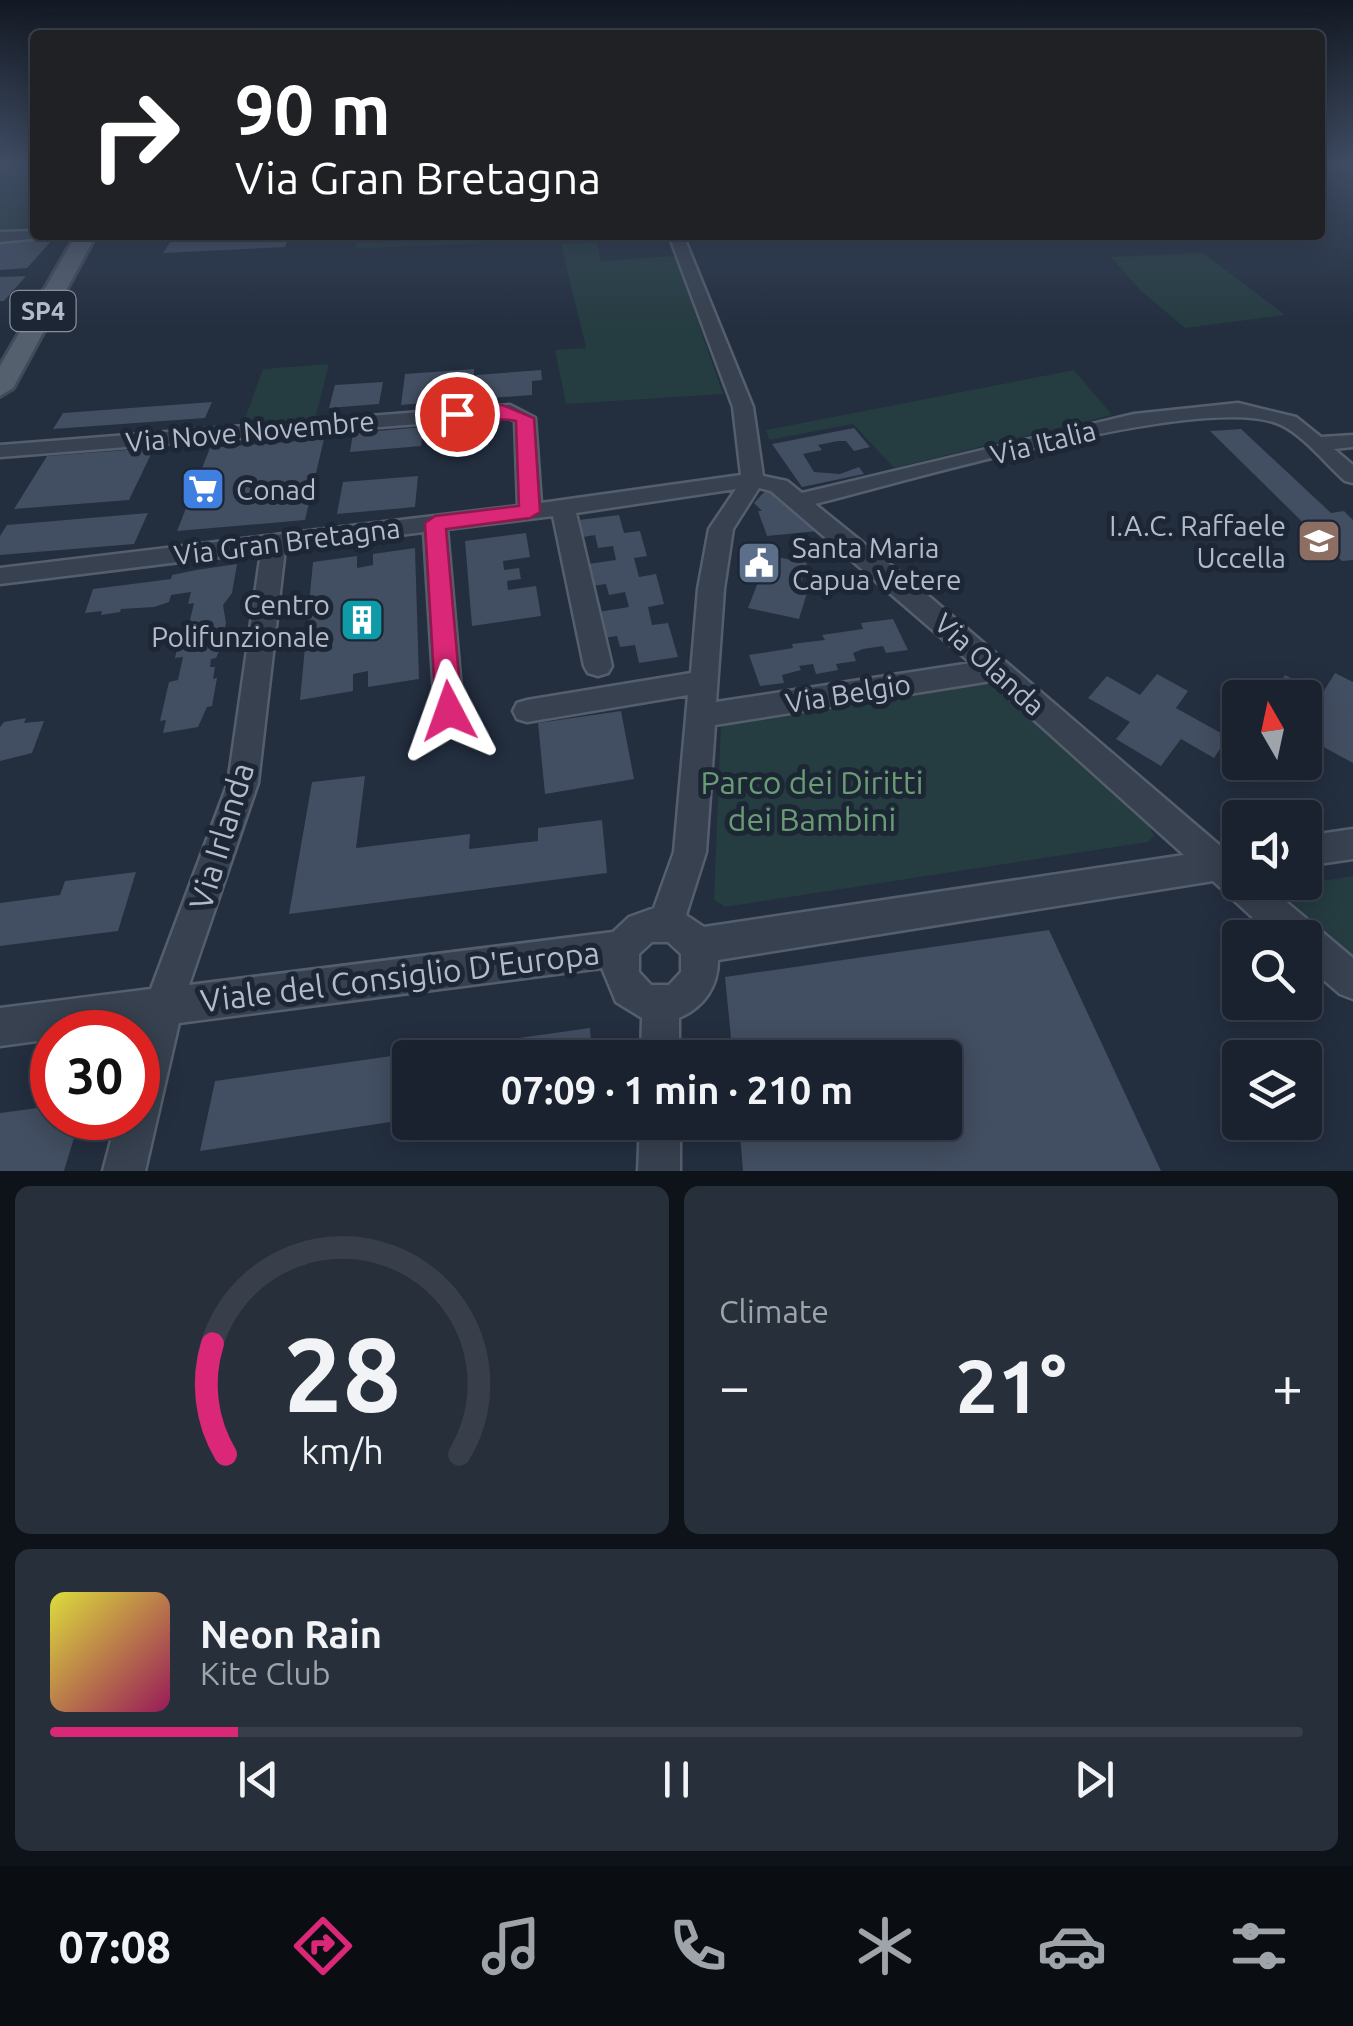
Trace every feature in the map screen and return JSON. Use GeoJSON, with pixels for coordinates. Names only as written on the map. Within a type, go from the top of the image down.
{"type":"FeatureCollection","features":[{"type":"Feature","properties":{"kind":"main road","name":"SP4"},"geometry":{"type":"LineString","coordinates":[[0,388],[83,240]]}},
{"type":"Feature","properties":{"kind":"street"},"geometry":{"type":"LineString","coordinates":[[0,238],[30,235]]}},
{"type":"Feature","properties":{"kind":"street"},"geometry":{"type":"LineString","coordinates":[[666,924],[690,852],[703,682],[721,529],[732,512],[777,489],[678,240]]}},
{"type":"Feature","properties":{"kind":"street","name":"Via Italia"},"geometry":{"type":"LineString","coordinates":[[777,489],[1134,420],[1238,408],[1289,421],[1316,444]]}},
{"type":"Feature","properties":{"kind":"street","name":"Via Nove Novembre"},"geometry":{"type":"LineString","coordinates":[[0,450],[510,412],[525,418],[530,512]]}},
{"type":"Feature","properties":{"kind":"street"},"geometry":{"type":"LineString","coordinates":[[1316,444],[1353,440]]}},
{"type":"Feature","properties":{"kind":"street"},"geometry":{"type":"LineString","coordinates":[[1316,444],[1353,476]]}},
{"type":"Feature","properties":{"kind":"street"},"geometry":{"type":"LineString","coordinates":[[692,489],[732,512]]}},
{"type":"Feature","properties":{"kind":"street","name":"Via Gran Bretagna"},"geometry":{"type":"LineString","coordinates":[[0,576],[692,489],[777,489]]}},
{"type":"Feature","properties":{"kind":"street","name":"Via Olanda"},"geometry":{"type":"LineString","coordinates":[[777,489],[997,670],[1168,823],[1222,859]]}},
{"type":"Feature","properties":{"kind":"street"},"geometry":{"type":"LineString","coordinates":[[564,507],[598,666]]}},
{"type":"Feature","properties":{"kind":"street"},"geometry":{"type":"LineString","coordinates":[[435,523],[449,711]]}},
{"type":"Feature","properties":{"kind":"street","name":"Via Irlanda"},"geometry":{"type":"LineString","coordinates":[[160,1022],[244,783],[274,543]]}},
{"type":"Feature","properties":{"kind":"street","name":"Via Belgio"},"geometry":{"type":"LineString","coordinates":[[700,716],[997,670]]}},
{"type":"Feature","properties":{"kind":"street"},"geometry":{"type":"LineString","coordinates":[[527,711],[703,682]]}},
{"type":"Feature","properties":{"kind":"street"},"geometry":{"type":"LineString","coordinates":[[1152,874],[1170,854],[1168,823]]}},
{"type":"Feature","properties":{"kind":"street"},"geometry":{"type":"LineString","coordinates":[[1322,849],[1353,844]]}},
{"type":"Feature","properties":{"kind":"street"},"geometry":{"type":"LineString","coordinates":[[696,946],[1222,864]]}},
{"type":"Feature","properties":{"kind":"street","name":"Via Olanda"},"geometry":{"type":"LineString","coordinates":[[1265,900],[1284,920]]}},
{"type":"Feature","properties":{"kind":"street"},"geometry":{"type":"LineString","coordinates":[[666,924],[688,936],[696,946],[700,958],[694,984],[674,1002],[647,1002],[626,987],[619,961],[622,948],[640,929],[666,924]]}},
{"type":"Feature","properties":{"kind":"street","name":"Viale del Consiglio D'Europa"},"geometry":{"type":"LineString","coordinates":[[0,1027],[622,948]]}},
{"type":"Feature","properties":{"kind":"street","name":"Via Olanda"},"geometry":{"type":"LineString","coordinates":[[1322,955],[1353,981]]}},
{"type":"Feature","properties":{"kind":"street"},"geometry":{"type":"LineString","coordinates":[[660,1040],[661,1004]]}},
{"type":"Feature","properties":{"kind":"street","name":"Via Irlanda"},"geometry":{"type":"LineString","coordinates":[[124,1171],[131,1140]]}},
{"type":"Feature","properties":{"kind":"street"},"geometry":{"type":"LineString","coordinates":[[659,1171],[660,1140]]}},
{"type":"Feature","properties":{"kind":"green space"},"geometry":{"type":"Polygon","coordinates":[[[0,219],[30,219],[30,229],[0,231],[0,219]]]}},
{"type":"Feature","properties":{"kind":"green space"},"geometry":{"type":"Polygon","coordinates":[[[357,240],[538,240],[356,249],[357,240]]]}},
{"type":"Feature","properties":{"kind":"green space"},"geometry":{"type":"Polygon","coordinates":[[[597,242],[601,261],[675,256],[723,394],[566,404],[555,350],[586,348],[561,244],[597,242]]]}},
{"type":"Feature","properties":{"kind":"green space"},"geometry":{"type":"Polygon","coordinates":[[[1203,253],[1285,315],[1185,328],[1141,291],[1111,257],[1203,253]]]}},
{"type":"Feature","properties":{"kind":"green space"},"geometry":{"type":"Polygon","coordinates":[[[329,364],[315,419],[243,424],[263,369],[329,364]]]}},
{"type":"Feature","properties":{"kind":"green space"},"geometry":{"type":"Polygon","coordinates":[[[1074,370],[1112,415],[894,468],[853,424],[769,440],[766,430],[1074,370]]]}},
{"type":"Feature","properties":{"kind":"green space","name":"Parco dei Diritti dei Bambini"},"geometry":{"type":"Polygon","coordinates":[[[983,684],[999,686],[1148,823],[1154,836],[1148,842],[725,907],[714,900],[721,722],[983,684]]]}},
{"type":"Feature","properties":{"kind":"green space"},"geometry":{"type":"Polygon","coordinates":[[[1353,876],[1353,958],[1322,930],[1322,920],[1311,920],[1289,900],[1322,900],[1322,881],[1353,876]]]}},
{"type":"Feature","properties":{"kind":"building"},"geometry":{"type":"Polygon","coordinates":[[[52,240],[27,268],[0,270],[0,241],[52,240]]]}},
{"type":"Feature","properties":{"kind":"building"},"geometry":{"type":"Polygon","coordinates":[[[288,240],[285,247],[163,253],[171,241],[288,240]]]}},
{"type":"Feature","properties":{"kind":"building"},"geometry":{"type":"Polygon","coordinates":[[[26,276],[4,301],[0,301],[0,277],[26,276]]]}},
{"type":"Feature","properties":{"kind":"building"},"geometry":{"type":"Polygon","coordinates":[[[474,369],[473,399],[401,405],[405,374],[474,369]]]}},
{"type":"Feature","properties":{"kind":"building"},"geometry":{"type":"Polygon","coordinates":[[[541,370],[542,380],[532,381],[532,395],[475,399],[476,375],[541,370]]]}},
{"type":"Feature","properties":{"kind":"building"},"geometry":{"type":"Polygon","coordinates":[[[383,382],[379,404],[329,408],[335,385],[383,382]]]}},
{"type":"Feature","properties":{"kind":"building"},"geometry":{"type":"Polygon","coordinates":[[[212,402],[205,418],[53,429],[63,413],[212,402]]]}},
{"type":"Feature","properties":{"kind":"building"},"geometry":{"type":"Polygon","coordinates":[[[423,427],[421,446],[350,452],[353,433],[423,427]]]}},
{"type":"Feature","properties":{"kind":"building"},"geometry":{"type":"Polygon","coordinates":[[[854,428],[870,447],[854,451],[846,441],[838,441],[818,445],[822,450],[803,454],[814,472],[840,474],[859,467],[864,474],[802,487],[772,444],[854,428]]]}},
{"type":"Feature","properties":{"kind":"building"},"geometry":{"type":"Polygon","coordinates":[[[1241,429],[1331,513],[1344,511],[1353,520],[1353,560],[1342,561],[1210,431],[1241,429]]]}},
{"type":"Feature","properties":{"kind":"building"},"geometry":{"type":"Polygon","coordinates":[[[324,439],[305,520],[177,531],[210,448],[324,439]]]}},
{"type":"Feature","properties":{"kind":"building"},"geometry":{"type":"Polygon","coordinates":[[[154,448],[129,500],[14,509],[47,456],[154,448]]]}},
{"type":"Feature","properties":{"kind":"building"},"geometry":{"type":"Polygon","coordinates":[[[418,476],[415,507],[337,514],[343,482],[418,476]]]}},
{"type":"Feature","properties":{"kind":"building"},"geometry":{"type":"Polygon","coordinates":[[[769,487],[818,531],[767,536],[758,511],[762,511],[754,503],[769,487]]]}},
{"type":"Feature","properties":{"kind":"building"},"geometry":{"type":"Polygon","coordinates":[[[148,513],[134,544],[0,555],[0,536],[7,525],[148,513]]]}},
{"type":"Feature","properties":{"kind":"building"},"geometry":{"type":"Polygon","coordinates":[[[619,515],[624,533],[640,531],[647,556],[634,558],[639,577],[656,574],[664,604],[648,607],[652,625],[668,623],[678,657],[639,663],[635,645],[620,647],[617,636],[603,638],[598,612],[629,607],[625,592],[609,595],[606,584],[593,586],[588,564],[616,560],[613,546],[598,548],[595,535],[583,537],[579,520],[619,515]]]}},
{"type":"Feature","properties":{"kind":"building"},"geometry":{"type":"Polygon","coordinates":[[[526,533],[530,557],[503,561],[504,570],[519,568],[521,579],[507,581],[508,590],[536,586],[541,616],[472,626],[465,541],[526,533]]]}},
{"type":"Feature","properties":{"kind":"building","name":"Centro Polifunzionale"},"geometry":{"type":"Polygon","coordinates":[[[415,548],[419,679],[368,687],[368,671],[353,674],[353,691],[300,700],[313,562],[357,556],[357,568],[373,565],[373,554],[415,548]]]}},
{"type":"Feature","properties":{"kind":"building"},"geometry":{"type":"Polygon","coordinates":[[[767,555],[807,563],[798,591],[807,593],[799,619],[748,608],[758,582],[767,584],[771,573],[761,571],[767,555]]]}},
{"type":"Feature","properties":{"kind":"building"},"geometry":{"type":"Polygon","coordinates":[[[237,564],[232,593],[223,605],[226,623],[221,647],[216,658],[211,659],[210,667],[215,667],[213,679],[217,678],[212,706],[207,707],[198,727],[163,733],[166,720],[160,721],[169,682],[178,680],[183,657],[175,658],[182,625],[189,624],[194,603],[188,604],[191,592],[171,595],[169,602],[154,607],[101,615],[102,611],[85,613],[93,589],[171,579],[172,575],[237,564]]]}},
{"type":"Feature","properties":{"kind":"building"},"geometry":{"type":"Polygon","coordinates":[[[893,619],[908,650],[886,653],[883,646],[863,649],[853,653],[856,661],[836,664],[838,670],[816,674],[813,664],[799,666],[801,670],[782,675],[784,683],[760,686],[749,655],[825,640],[822,635],[863,629],[861,623],[893,619]]]}},
{"type":"Feature","properties":{"kind":"building"},"geometry":{"type":"Polygon","coordinates":[[[1335,673],[1353,682],[1353,763],[1322,746],[1322,694],[1335,673]]]}},
{"type":"Feature","properties":{"kind":"building"},"geometry":{"type":"Polygon","coordinates":[[[1157,674],[1188,691],[1176,708],[1222,734],[1222,746],[1214,758],[1181,739],[1161,766],[1116,739],[1130,722],[1088,698],[1107,676],[1140,695],[1157,674]]]}},
{"type":"Feature","properties":{"kind":"building"},"geometry":{"type":"Polygon","coordinates":[[[621,711],[634,779],[545,794],[538,723],[621,711]]]}},
{"type":"Feature","properties":{"kind":"building"},"geometry":{"type":"Polygon","coordinates":[[[26,718],[24,723],[44,721],[32,753],[0,761],[0,727],[4,722],[26,718]]]}},
{"type":"Feature","properties":{"kind":"building"},"geometry":{"type":"Polygon","coordinates":[[[365,776],[356,848],[470,834],[469,849],[538,841],[538,828],[602,820],[607,873],[289,914],[312,782],[365,776]]]}},
{"type":"Feature","properties":{"kind":"building"},"geometry":{"type":"Polygon","coordinates":[[[136,872],[118,931],[0,946],[0,903],[60,895],[65,881],[136,872]]]}},
{"type":"Feature","properties":{"kind":"building"},"geometry":{"type":"Polygon","coordinates":[[[1049,930],[1161,1171],[743,1171],[740,1140],[962,1140],[962,1040],[731,1040],[725,977],[1049,930]]]}},
{"type":"Feature","properties":{"kind":"building"},"geometry":{"type":"Polygon","coordinates":[[[590,1028],[591,1040],[505,1040],[590,1028]]]}},
{"type":"Feature","properties":{"kind":"building"},"geometry":{"type":"Polygon","coordinates":[[[392,1056],[392,1122],[200,1151],[215,1081],[392,1056]]]}},
{"type":"Feature","properties":{"kind":"building"},"geometry":{"type":"Polygon","coordinates":[[[30,1109],[30,1140],[73,1140],[64,1171],[0,1171],[0,1113],[30,1109]]]}},
{"type":"Feature","properties":{"kind":"place","name":"Conad"},"geometry":{"type":"Point","coordinates":[203,489]}},
{"type":"Feature","properties":{"kind":"place","name":"I.A.C. Raffaele Uccella"},"geometry":{"type":"Point","coordinates":[1319,541]}},
{"type":"Feature","properties":{"kind":"place","name":"Santa Maria Capua Vetere"},"geometry":{"type":"Point","coordinates":[759,563]}},
{"type":"Feature","properties":{"kind":"place","name":"Centro Polifunzionale"},"geometry":{"type":"Point","coordinates":[362,620]}},
{"type":"Feature","properties":{"kind":"route"},"geometry":{"type":"LineString","coordinates":[[449,711],[435,523],[530,512],[525,418],[502,411],[457,414]]}}]}
